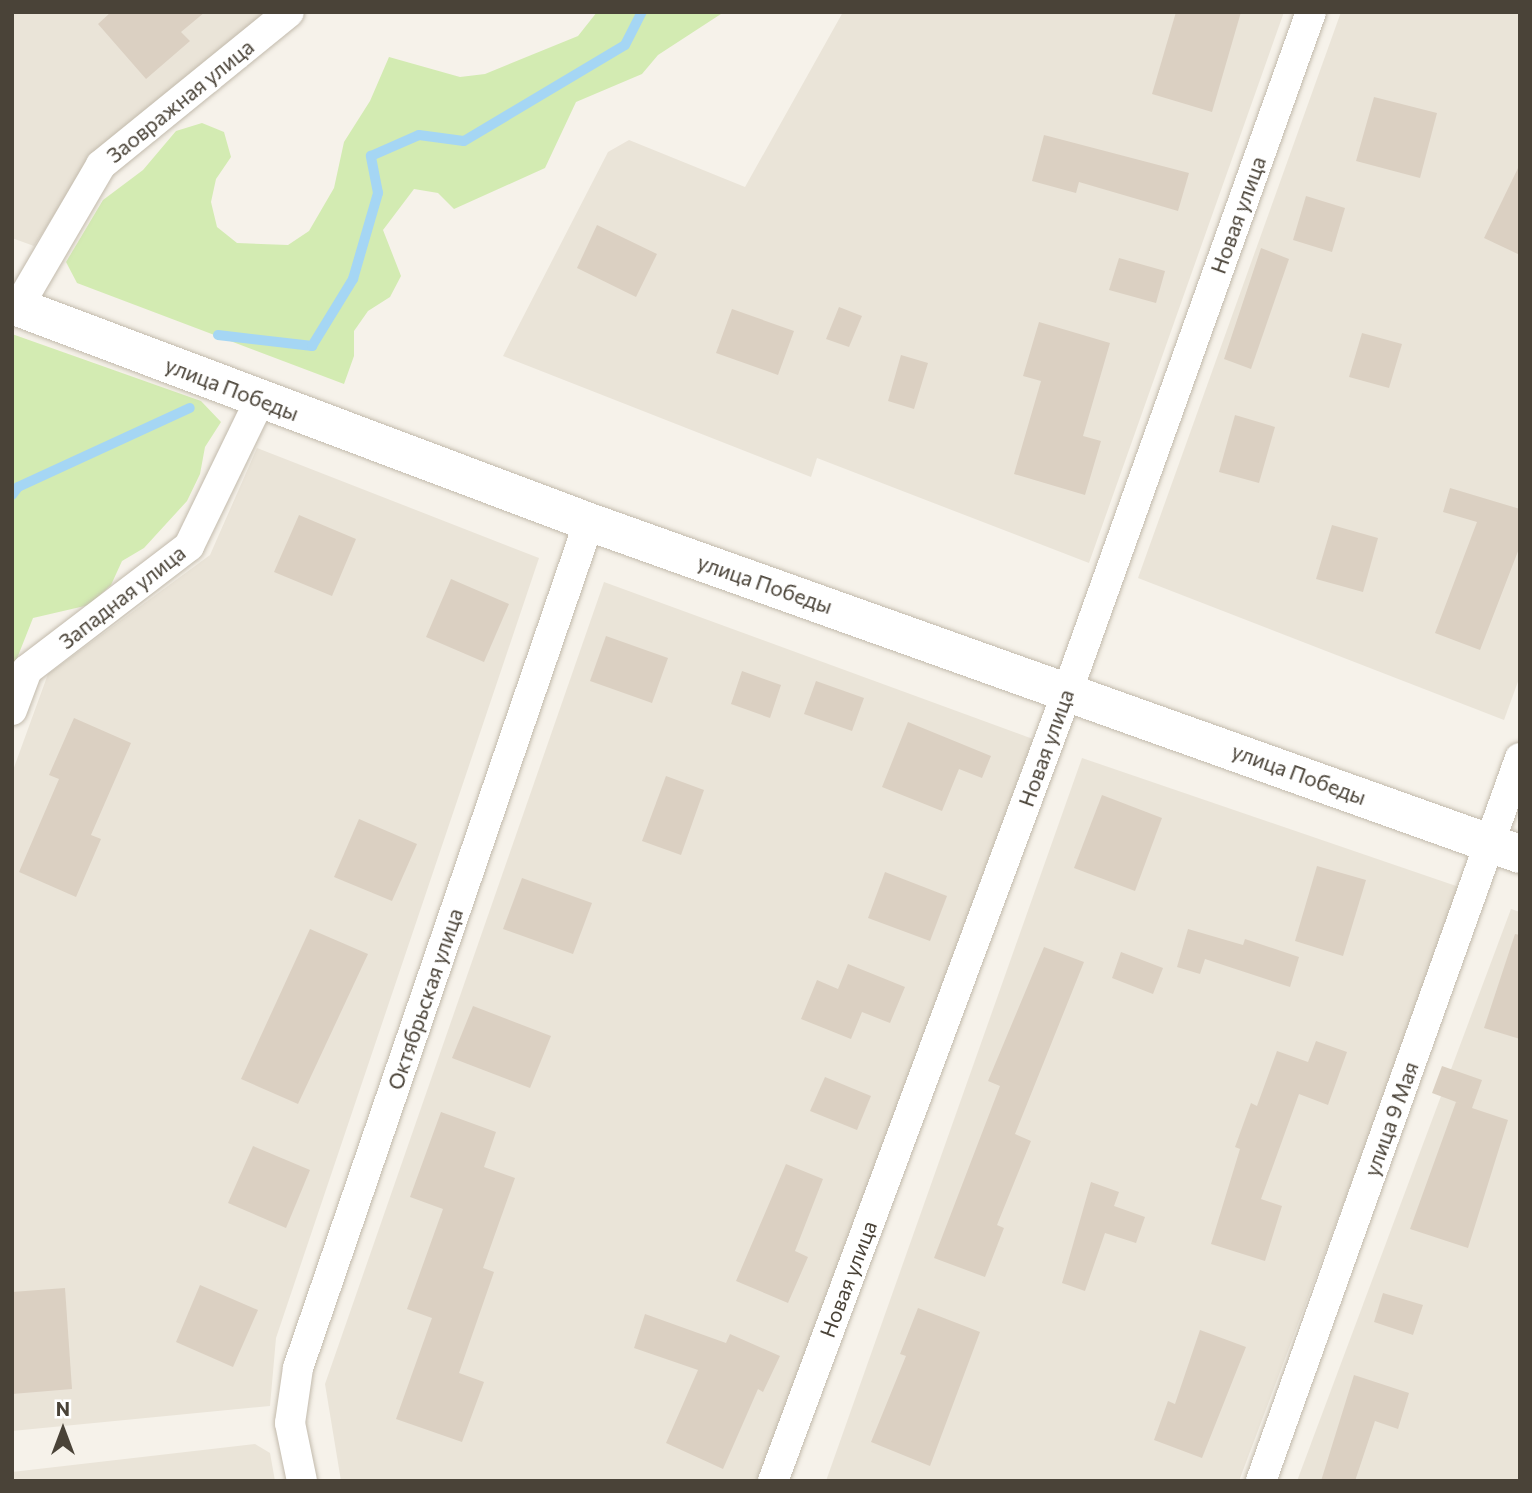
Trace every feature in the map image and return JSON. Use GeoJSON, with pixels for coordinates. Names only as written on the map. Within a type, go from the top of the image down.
{"type":"FeatureCollection","features":[{"type":"Feature","properties":{"kind":"street","name":"Заовражная улица"},"geometry":{"type":"LineString","coordinates":[[15,306],[101,165],[289,12]]}},
{"type":"Feature","properties":{"kind":"street","name":"Новая улица"},"geometry":{"type":"LineString","coordinates":[[772,1481],[1068,691],[1311,12]]}},
{"type":"Feature","properties":{"kind":"street","name":"улица Победы"},"geometry":{"type":"LineString","coordinates":[[15,306],[589,522],[1505,849]]}},
{"type":"Feature","properties":{"kind":"street","name":"Западная улица"},"geometry":{"type":"LineString","coordinates":[[12,710],[27,670],[189,546],[261,400]]}},
{"type":"Feature","properties":{"kind":"street","name":"Октябрьская улица"},"geometry":{"type":"LineString","coordinates":[[302,1481],[290,1423],[298,1368],[589,522]]}},
{"type":"Feature","properties":{"kind":"street","name":"улица 9 Мая"},"geometry":{"type":"LineString","coordinates":[[1261,1481],[1505,849],[1520,758]]}},
{"type":"Feature","properties":{"kind":"shaded area"},"geometry":{"type":"Polygon","coordinates":[[[12,12],[267,12],[95,152],[34,246],[12,238],[12,12]]]}},
{"type":"Feature","properties":{"kind":"shaded area"},"geometry":{"type":"Polygon","coordinates":[[[843,12],[1284,12],[1089,563],[817,458],[811,477],[503,356],[608,152],[629,140],[745,187],[843,12]]]}},
{"type":"Feature","properties":{"kind":"shaded area"},"geometry":{"type":"Polygon","coordinates":[[[1341,12],[1520,12],[1520,676],[1504,720],[1138,578],[1341,12]]]}},
{"type":"Feature","properties":{"kind":"shaded area"},"geometry":{"type":"Polygon","coordinates":[[[257,448],[539,558],[276,1338],[270,1406],[12,1431],[12,773],[48,674],[210,555],[257,448]]]}},
{"type":"Feature","properties":{"kind":"shaded area"},"geometry":{"type":"Polygon","coordinates":[[[604,582],[1033,739],[758,1481],[341,1481],[325,1384],[604,582]]]}},
{"type":"Feature","properties":{"kind":"shaded area"},"geometry":{"type":"Polygon","coordinates":[[[1082,758],[1462,888],[1239,1481],[826,1481],[1082,758]]]}},
{"type":"Feature","properties":{"kind":"shaded area"},"geometry":{"type":"Polygon","coordinates":[[[1511,909],[1520,912],[1520,1481],[1297,1481],[1511,909]]]}},
{"type":"Feature","properties":{"kind":"shaded area"},"geometry":{"type":"Polygon","coordinates":[[[255,1444],[270,1453],[275,1481],[12,1481],[12,1472],[255,1444]]]}},
{"type":"Feature","properties":{"kind":"green space"},"geometry":{"type":"Polygon","coordinates":[[[597,12],[724,12],[658,55],[642,74],[576,102],[545,168],[454,209],[438,193],[414,189],[383,230],[401,276],[390,297],[368,311],[354,331],[354,356],[344,384],[77,283],[66,262],[103,200],[143,170],[176,131],[202,123],[224,132],[231,157],[216,179],[211,202],[217,227],[237,243],[288,245],[309,231],[334,188],[344,142],[370,101],[389,57],[460,77],[485,74],[578,36],[597,12]]]}},
{"type":"Feature","properties":{"kind":"green space"},"geometry":{"type":"Polygon","coordinates":[[[12,334],[201,401],[221,422],[205,447],[200,474],[187,501],[144,548],[122,561],[111,585],[89,605],[33,618],[12,671],[12,334]]]}},
{"type":"Feature","properties":{"kind":"building"},"geometry":{"type":"Polygon","coordinates":[[[111,12],[205,12],[181,32],[190,41],[146,79],[98,24],[111,12]]]}},
{"type":"Feature","properties":{"kind":"building"},"geometry":{"type":"Polygon","coordinates":[[[1176,12],[1241,12],[1212,112],[1152,94],[1176,12]]]}},
{"type":"Feature","properties":{"kind":"building"},"geometry":{"type":"Polygon","coordinates":[[[1374,97],[1437,113],[1420,178],[1356,161],[1374,97]]]}},
{"type":"Feature","properties":{"kind":"building"},"geometry":{"type":"Polygon","coordinates":[[[1044,135],[1189,173],[1178,211],[1079,182],[1076,193],[1032,181],[1044,135]]]}},
{"type":"Feature","properties":{"kind":"building"},"geometry":{"type":"Polygon","coordinates":[[[1520,164],[1520,255],[1484,238],[1520,164]]]}},
{"type":"Feature","properties":{"kind":"building"},"geometry":{"type":"Polygon","coordinates":[[[1306,196],[1345,208],[1332,252],[1293,240],[1306,196]]]}},
{"type":"Feature","properties":{"kind":"building"},"geometry":{"type":"Polygon","coordinates":[[[597,225],[657,254],[636,297],[577,268],[597,225]]]}},
{"type":"Feature","properties":{"kind":"building"},"geometry":{"type":"Polygon","coordinates":[[[1261,248],[1289,259],[1251,369],[1224,359],[1261,248]]]}},
{"type":"Feature","properties":{"kind":"building"},"geometry":{"type":"Polygon","coordinates":[[[1119,258],[1165,271],[1156,303],[1109,290],[1119,258]]]}},
{"type":"Feature","properties":{"kind":"building"},"geometry":{"type":"Polygon","coordinates":[[[839,307],[862,316],[849,347],[826,339],[839,307]]]}},
{"type":"Feature","properties":{"kind":"building"},"geometry":{"type":"Polygon","coordinates":[[[732,309],[794,331],[778,375],[716,353],[732,309]]]}},
{"type":"Feature","properties":{"kind":"building"},"geometry":{"type":"Polygon","coordinates":[[[1039,322],[1110,343],[1083,436],[1101,441],[1085,495],[1014,474],[1041,381],[1023,376],[1039,322]]]}},
{"type":"Feature","properties":{"kind":"building"},"geometry":{"type":"Polygon","coordinates":[[[1362,333],[1402,344],[1389,388],[1349,377],[1362,333]]]}},
{"type":"Feature","properties":{"kind":"building"},"geometry":{"type":"Polygon","coordinates":[[[901,355],[928,363],[914,409],[888,401],[901,355]]]}},
{"type":"Feature","properties":{"kind":"building"},"geometry":{"type":"Polygon","coordinates":[[[1235,415],[1275,427],[1259,483],[1219,472],[1235,415]]]}},
{"type":"Feature","properties":{"kind":"building"},"geometry":{"type":"Polygon","coordinates":[[[1450,488],[1520,509],[1520,546],[1480,650],[1435,633],[1477,522],[1443,512],[1450,488]]]}},
{"type":"Feature","properties":{"kind":"building"},"geometry":{"type":"Polygon","coordinates":[[[299,515],[356,539],[332,596],[274,572],[299,515]]]}},
{"type":"Feature","properties":{"kind":"building"},"geometry":{"type":"Polygon","coordinates":[[[1332,525],[1378,538],[1363,592],[1316,579],[1332,525]]]}},
{"type":"Feature","properties":{"kind":"building"},"geometry":{"type":"Polygon","coordinates":[[[451,579],[509,604],[484,662],[426,637],[451,579]]]}},
{"type":"Feature","properties":{"kind":"building"},"geometry":{"type":"Polygon","coordinates":[[[606,636],[668,658],[652,703],[590,681],[606,636]]]}},
{"type":"Feature","properties":{"kind":"building"},"geometry":{"type":"Polygon","coordinates":[[[742,671],[781,685],[770,718],[731,704],[742,671]]]}},
{"type":"Feature","properties":{"kind":"building"},"geometry":{"type":"Polygon","coordinates":[[[816,681],[864,698],[852,731],[804,714],[816,681]]]}},
{"type":"Feature","properties":{"kind":"building"},"geometry":{"type":"Polygon","coordinates":[[[74,718],[131,743],[91,835],[101,839],[76,897],[19,872],[59,779],[49,775],[74,718]]]}},
{"type":"Feature","properties":{"kind":"building"},"geometry":{"type":"Polygon","coordinates":[[[908,722],[991,756],[982,778],[959,769],[942,811],[882,787],[908,722]]]}},
{"type":"Feature","properties":{"kind":"building"},"geometry":{"type":"Polygon","coordinates":[[[666,776],[704,790],[681,855],[642,841],[666,776]]]}},
{"type":"Feature","properties":{"kind":"building"},"geometry":{"type":"Polygon","coordinates":[[[1102,795],[1162,818],[1135,891],[1074,868],[1102,795]]]}},
{"type":"Feature","properties":{"kind":"building"},"geometry":{"type":"Polygon","coordinates":[[[359,819],[417,844],[392,901],[334,877],[359,819]]]}},
{"type":"Feature","properties":{"kind":"building"},"geometry":{"type":"Polygon","coordinates":[[[1317,866],[1366,880],[1343,956],[1295,941],[1317,866]]]}},
{"type":"Feature","properties":{"kind":"building"},"geometry":{"type":"Polygon","coordinates":[[[885,872],[947,896],[930,941],[868,918],[885,872]]]}},
{"type":"Feature","properties":{"kind":"building"},"geometry":{"type":"Polygon","coordinates":[[[522,878],[592,903],[573,954],[503,929],[522,878]]]}},
{"type":"Feature","properties":{"kind":"building"},"geometry":{"type":"Polygon","coordinates":[[[310,929],[368,954],[298,1104],[241,1079],[310,929]]]}},
{"type":"Feature","properties":{"kind":"building"},"geometry":{"type":"Polygon","coordinates":[[[1188,929],[1243,945],[1245,939],[1299,957],[1290,987],[1205,959],[1200,974],[1177,967],[1188,929]]]}},
{"type":"Feature","properties":{"kind":"building"},"geometry":{"type":"Polygon","coordinates":[[[1515,934],[1520,935],[1520,1039],[1484,1028],[1515,934]]]}},
{"type":"Feature","properties":{"kind":"building"},"geometry":{"type":"Polygon","coordinates":[[[1044,947],[1084,962],[1015,1134],[1031,1141],[997,1225],[1004,1228],[985,1277],[934,1258],[1000,1086],[988,1081],[1044,947]]]}},
{"type":"Feature","properties":{"kind":"building"},"geometry":{"type":"Polygon","coordinates":[[[1121,952],[1163,968],[1153,994],[1112,978],[1121,952]]]}},
{"type":"Feature","properties":{"kind":"building"},"geometry":{"type":"Polygon","coordinates":[[[848,964],[905,987],[890,1023],[862,1012],[851,1039],[801,1019],[817,980],[838,989],[848,964]]]}},
{"type":"Feature","properties":{"kind":"building"},"geometry":{"type":"Polygon","coordinates":[[[473,1006],[551,1036],[530,1088],[452,1058],[473,1006]]]}},
{"type":"Feature","properties":{"kind":"building"},"geometry":{"type":"Polygon","coordinates":[[[1316,1041],[1347,1052],[1328,1105],[1299,1094],[1261,1199],[1282,1206],[1265,1261],[1211,1244],[1240,1149],[1235,1147],[1251,1103],[1257,1106],[1277,1051],[1308,1062],[1316,1041]]]}},
{"type":"Feature","properties":{"kind":"building"},"geometry":{"type":"Polygon","coordinates":[[[1442,1066],[1482,1080],[1472,1108],[1508,1120],[1468,1248],[1410,1229],[1456,1102],[1467,1106],[1432,1093],[1442,1066]]]}},
{"type":"Feature","properties":{"kind":"building"},"geometry":{"type":"Polygon","coordinates":[[[825,1077],[871,1096],[857,1130],[810,1111],[825,1077]]]}},
{"type":"Feature","properties":{"kind":"building"},"geometry":{"type":"Polygon","coordinates":[[[441,1112],[496,1132],[484,1167],[515,1178],[483,1268],[494,1272],[459,1373],[484,1382],[462,1442],[396,1419],[432,1318],[407,1309],[443,1209],[410,1197],[441,1112]]]}},
{"type":"Feature","properties":{"kind":"building"},"geometry":{"type":"Polygon","coordinates":[[[253,1146],[310,1170],[286,1228],[228,1203],[253,1146]]]}},
{"type":"Feature","properties":{"kind":"building"},"geometry":{"type":"Polygon","coordinates":[[[786,1164],[823,1179],[795,1251],[808,1257],[788,1303],[736,1281],[786,1164]]]}},
{"type":"Feature","properties":{"kind":"building"},"geometry":{"type":"Polygon","coordinates":[[[1091,1182],[1119,1192],[1114,1206],[1145,1217],[1136,1243],[1105,1233],[1085,1291],[1062,1283],[1091,1182]]]}},
{"type":"Feature","properties":{"kind":"building"},"geometry":{"type":"Polygon","coordinates":[[[200,1285],[258,1310],[233,1367],[176,1342],[200,1285]]]}},
{"type":"Feature","properties":{"kind":"building"},"geometry":{"type":"Polygon","coordinates":[[[65,1288],[72,1389],[12,1394],[12,1292],[65,1288]]]}},
{"type":"Feature","properties":{"kind":"building"},"geometry":{"type":"Polygon","coordinates":[[[1383,1293],[1423,1305],[1413,1335],[1374,1322],[1383,1293]]]}},
{"type":"Feature","properties":{"kind":"building"},"geometry":{"type":"Polygon","coordinates":[[[918,1308],[980,1332],[930,1466],[871,1442],[906,1356],[900,1354],[918,1308]]]}},
{"type":"Feature","properties":{"kind":"building"},"geometry":{"type":"Polygon","coordinates":[[[645,1314],[726,1343],[730,1334],[780,1356],[763,1392],[758,1389],[723,1469],[666,1443],[698,1370],[634,1348],[645,1314]]]}},
{"type":"Feature","properties":{"kind":"building"},"geometry":{"type":"Polygon","coordinates":[[[1200,1330],[1246,1347],[1202,1458],[1154,1440],[1168,1401],[1175,1404],[1200,1330]]]}},
{"type":"Feature","properties":{"kind":"building"},"geometry":{"type":"Polygon","coordinates":[[[1354,1375],[1409,1393],[1398,1429],[1375,1421],[1355,1481],[1321,1481],[1354,1375]]]}},
{"type":"Feature","properties":{"kind":"waterway"},"geometry":{"type":"LineString","coordinates":[[218,335],[312,346],[353,279],[378,193],[371,156],[419,135],[464,141],[625,45],[642,12]]}},
{"type":"Feature","properties":{"kind":"waterway"},"geometry":{"type":"LineString","coordinates":[[12,495],[18,487],[190,408]]}}]}
